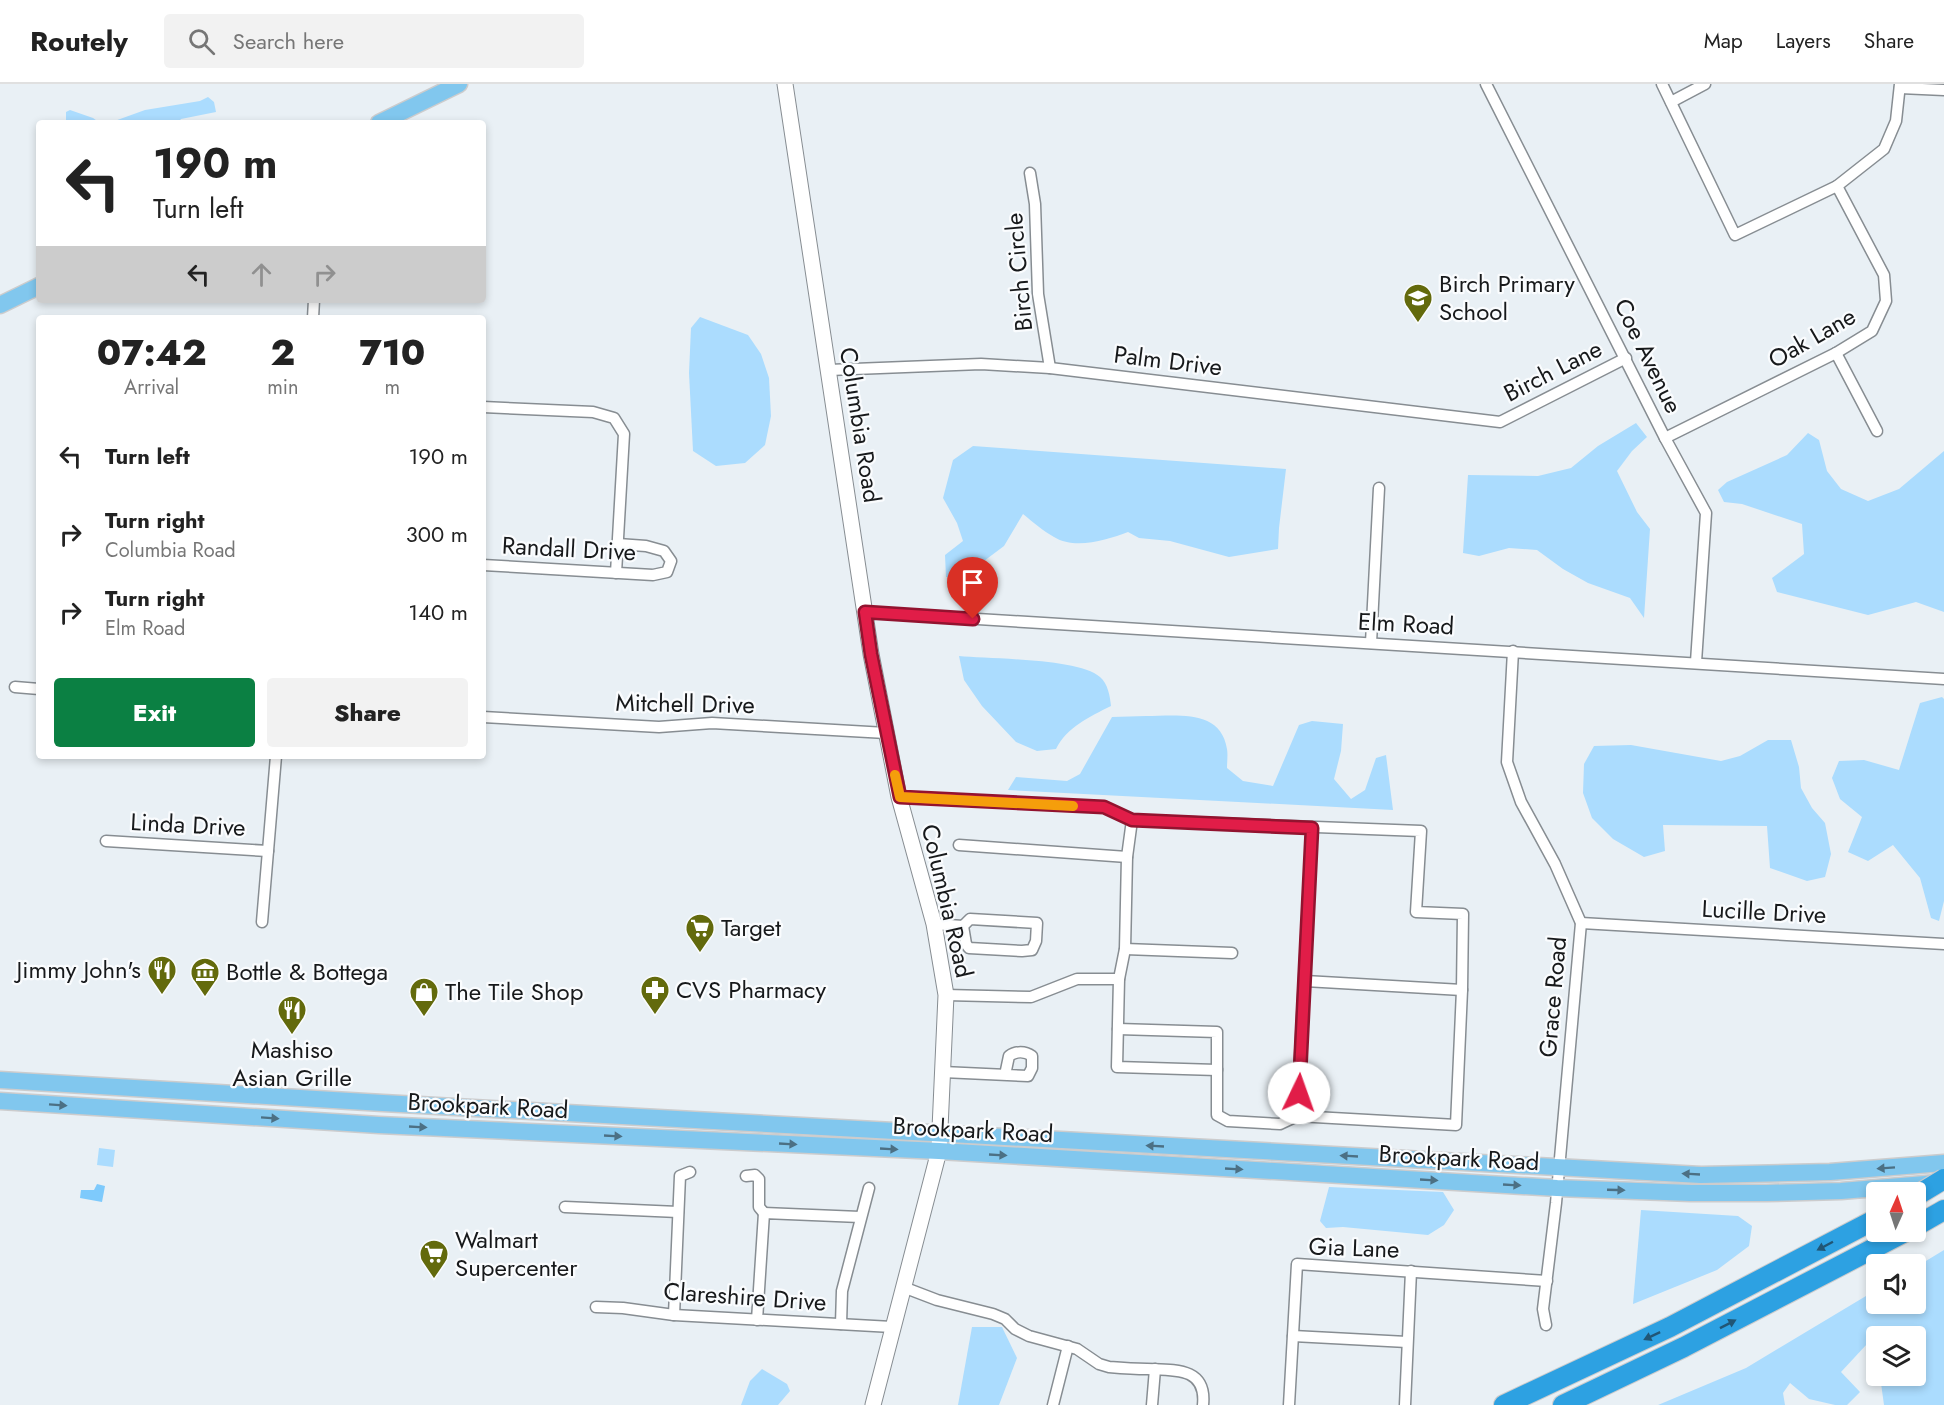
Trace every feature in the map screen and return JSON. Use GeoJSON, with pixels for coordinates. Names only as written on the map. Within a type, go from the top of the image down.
{"type":"FeatureCollection","features":[{"type":"Feature","properties":{"kind":"highway"},"geometry":{"type":"LineString","coordinates":[[1926,1191],[1944,1181]]}},
{"type":"Feature","properties":{"kind":"highway"},"geometry":{"type":"LineString","coordinates":[[1926,1220],[1944,1210]]}},
{"type":"Feature","properties":{"kind":"highway"},"geometry":{"type":"LineString","coordinates":[[1504,1405],[1670,1328],[1866,1224]]}},
{"type":"Feature","properties":{"kind":"highway"},"geometry":{"type":"LineString","coordinates":[[1563,1405],[1684,1347],[1886,1242]]}},
{"type":"Feature","properties":{"kind":"main road"},"geometry":{"type":"LineString","coordinates":[[385,120],[459,84]]}},
{"type":"Feature","properties":{"kind":"main road"},"geometry":{"type":"LineString","coordinates":[[0,305],[36,287]]}},
{"type":"Feature","properties":{"kind":"main road","name":"Brookpark Road"},"geometry":{"type":"LineString","coordinates":[[0,1080],[1701,1175],[1830,1172],[1944,1163]]}},
{"type":"Feature","properties":{"kind":"main road","name":"Brookpark Road"},"geometry":{"type":"LineString","coordinates":[[0,1101],[379,1125],[939,1151],[1557,1188],[1766,1193],[1841,1191],[1944,1181]]}},
{"type":"Feature","properties":{"kind":"street","name":"Columbia Road"},"geometry":{"type":"LineString","coordinates":[[785,84],[865,612],[886,733],[900,797],[934,924],[946,995],[939,1151],[873,1405]]}},
{"type":"Feature","properties":{"kind":"street","name":"Coe Avenue"},"geometry":{"type":"LineString","coordinates":[[1486,84],[1665,438],[1706,513],[1696,662]]}},
{"type":"Feature","properties":{"kind":"street"},"geometry":{"type":"LineString","coordinates":[[1662,84],[1735,235],[1837,186],[1884,149],[1896,121],[1900,86],[1944,90]]}},
{"type":"Feature","properties":{"kind":"street"},"geometry":{"type":"LineString","coordinates":[[1671,102],[1705,84]]}},
{"type":"Feature","properties":{"kind":"street","name":"Birch Circle"},"geometry":{"type":"LineString","coordinates":[[1030,173],[1035,204],[1038,294],[1050,368]]}},
{"type":"Feature","properties":{"kind":"street","name":"Oak Lane"},"geometry":{"type":"LineString","coordinates":[[1665,438],[1836,353],[1872,331],[1886,301],[1884,275],[1837,186]]}},
{"type":"Feature","properties":{"kind":"street"},"geometry":{"type":"LineString","coordinates":[[1836,353],[1877,431]]}},
{"type":"Feature","properties":{"kind":"street","name":"Birch Lane"},"geometry":{"type":"LineString","coordinates":[[1500,422],[1626,358]]}},
{"type":"Feature","properties":{"kind":"street","name":"Palm Drive"},"geometry":{"type":"LineString","coordinates":[[829,370],[981,364],[1050,368],[1500,422]]}},
{"type":"Feature","properties":{"kind":"street"},"geometry":{"type":"LineString","coordinates":[[486,407],[593,412],[614,418],[624,434],[616,573]]}},
{"type":"Feature","properties":{"kind":"street"},"geometry":{"type":"LineString","coordinates":[[1371,643],[1379,488]]}},
{"type":"Feature","properties":{"kind":"street","name":"Randall Drive"},"geometry":{"type":"LineString","coordinates":[[486,565],[653,575],[667,572],[671,561],[664,550],[618,544]]}},
{"type":"Feature","properties":{"kind":"street","name":"Elm Road"},"geometry":{"type":"LineString","coordinates":[[865,612],[1944,679]]}},
{"type":"Feature","properties":{"kind":"street","name":"Grace Road"},"geometry":{"type":"LineString","coordinates":[[1514,651],[1507,762],[1521,802],[1555,864],[1581,923],[1557,1188],[1543,1309],[1546,1325]]}},
{"type":"Feature","properties":{"kind":"street"},"geometry":{"type":"LineString","coordinates":[[15,687],[36,688]]}},
{"type":"Feature","properties":{"kind":"street","name":"Mitchell Drive"},"geometry":{"type":"LineString","coordinates":[[486,717],[659,727],[712,723],[886,733]]}},
{"type":"Feature","properties":{"kind":"street"},"geometry":{"type":"LineString","coordinates":[[262,922],[276,759]]}},
{"type":"Feature","properties":{"kind":"street"},"geometry":{"type":"LineString","coordinates":[[900,797],[1104,807],[1132,820],[1421,831],[1416,912],[1462,914],[1462,990],[1456,1125],[1297,1116],[1280,1124],[1228,1120],[1217,1115],[1217,1032],[1118,1029]]}},
{"type":"Feature","properties":{"kind":"street"},"geometry":{"type":"LineString","coordinates":[[1132,820],[1127,857],[1125,949],[1119,979],[1117,1067],[1217,1070]]}},
{"type":"Feature","properties":{"kind":"street"},"geometry":{"type":"LineString","coordinates":[[1297,1116],[1312,828]]}},
{"type":"Feature","properties":{"kind":"street","name":"Linda Drive"},"geometry":{"type":"LineString","coordinates":[[106,841],[268,851]]}},
{"type":"Feature","properties":{"kind":"street"},"geometry":{"type":"LineString","coordinates":[[959,845],[1127,857]]}},
{"type":"Feature","properties":{"kind":"street"},"geometry":{"type":"LineString","coordinates":[[934,924],[963,926],[970,919],[1037,923],[1036,941],[1032,950],[969,948],[966,944],[963,926]]}},
{"type":"Feature","properties":{"kind":"street","name":"Lucille Drive"},"geometry":{"type":"LineString","coordinates":[[1581,923],[1944,944]]}},
{"type":"Feature","properties":{"kind":"street"},"geometry":{"type":"LineString","coordinates":[[1125,949],[1232,952]]}},
{"type":"Feature","properties":{"kind":"street"},"geometry":{"type":"LineString","coordinates":[[946,995],[1031,997],[1077,980],[1119,979]]}},
{"type":"Feature","properties":{"kind":"street"},"geometry":{"type":"LineString","coordinates":[[1305,981],[1462,990]]}},
{"type":"Feature","properties":{"kind":"street"},"geometry":{"type":"LineString","coordinates":[[943,1072],[1005,1075]]}},
{"type":"Feature","properties":{"kind":"street"},"geometry":{"type":"LineString","coordinates":[[674,1315],[680,1176],[690,1173]]}},
{"type":"Feature","properties":{"kind":"street"},"geometry":{"type":"LineString","coordinates":[[747,1176],[754,1175],[759,1179],[759,1207],[764,1213],[757,1320]]}},
{"type":"Feature","properties":{"kind":"street"},"geometry":{"type":"LineString","coordinates":[[842,1324],[842,1291],[869,1188]]}},
{"type":"Feature","properties":{"kind":"street"},"geometry":{"type":"LineString","coordinates":[[565,1207],[678,1212]]}},
{"type":"Feature","properties":{"kind":"street"},"geometry":{"type":"LineString","coordinates":[[764,1213],[860,1217]]}},
{"type":"Feature","properties":{"kind":"street","name":"Gia Lane"},"geometry":{"type":"LineString","coordinates":[[1289,1405],[1297,1264],[1547,1281]]}},
{"type":"Feature","properties":{"kind":"street"},"geometry":{"type":"LineString","coordinates":[[1404,1405],[1411,1271]]}},
{"type":"Feature","properties":{"kind":"street"},"geometry":{"type":"LineString","coordinates":[[903,1287],[937,1300],[993,1314],[1005,1319],[1015,1329],[1029,1336],[1077,1349],[1099,1364],[1109,1367],[1180,1370],[1198,1380],[1204,1400]]}},
{"type":"Feature","properties":{"kind":"street","name":"Clareshire Drive"},"geometry":{"type":"LineString","coordinates":[[596,1307],[674,1315],[892,1327]]}},
{"type":"Feature","properties":{"kind":"street"},"geometry":{"type":"LineString","coordinates":[[1293,1336],[1407,1342]]}},
{"type":"Feature","properties":{"kind":"street"},"geometry":{"type":"LineString","coordinates":[[1053,1405],[1068,1346]]}},
{"type":"Feature","properties":{"kind":"street"},"geometry":{"type":"LineString","coordinates":[[1152,1405],[1155,1369]]}},
{"type":"Feature","properties":{"kind":"shaded area"},"geometry":{"type":"Polygon","coordinates":[[[208,97],[214,102],[216,112],[180,120],[117,120],[145,110],[200,101],[208,97]]]}},
{"type":"Feature","properties":{"kind":"shaded area"},"geometry":{"type":"Polygon","coordinates":[[[70,110],[96,120],[66,120],[66,112],[70,110]]]}},
{"type":"Feature","properties":{"kind":"shaded area"},"geometry":{"type":"Polygon","coordinates":[[[700,317],[748,335],[761,354],[769,378],[771,416],[765,445],[745,463],[716,466],[693,451],[689,373],[691,328],[700,317]]]}},
{"type":"Feature","properties":{"kind":"shaded area"},"geometry":{"type":"Polygon","coordinates":[[[1636,423],[1647,437],[1632,451],[1617,471],[1637,512],[1650,529],[1644,618],[1630,598],[1588,583],[1563,569],[1537,550],[1509,548],[1479,556],[1463,553],[1468,475],[1538,476],[1571,468],[1598,446],[1636,423]]]}},
{"type":"Feature","properties":{"kind":"shaded area"},"geometry":{"type":"Polygon","coordinates":[[[1808,433],[1819,440],[1827,471],[1841,489],[1868,501],[1899,489],[1944,451],[1944,612],[1916,602],[1868,615],[1777,592],[1772,578],[1804,554],[1802,524],[1742,504],[1724,502],[1718,490],[1727,482],[1787,455],[1808,433]]]}},
{"type":"Feature","properties":{"kind":"shaded area"},"geometry":{"type":"Polygon","coordinates":[[[973,446],[1286,469],[1278,549],[1229,557],[1170,541],[1139,538],[1128,532],[1101,541],[1071,543],[1050,535],[1023,514],[1004,546],[984,561],[980,579],[946,577],[945,555],[963,541],[957,523],[943,498],[953,460],[973,446]]]}},
{"type":"Feature","properties":{"kind":"shaded area"},"geometry":{"type":"Polygon","coordinates":[[[959,656],[1054,663],[1089,671],[1105,683],[1111,706],[1072,729],[1056,749],[1037,751],[1016,742],[982,706],[964,680],[959,656]]]}},
{"type":"Feature","properties":{"kind":"shaded area"},"geometry":{"type":"Polygon","coordinates":[[[1942,697],[1944,699],[1944,901],[1939,921],[1931,918],[1920,878],[1893,845],[1868,861],[1848,852],[1862,817],[1840,799],[1832,778],[1839,761],[1864,760],[1899,770],[1920,703],[1942,697]]]}},
{"type":"Feature","properties":{"kind":"shaded area"},"geometry":{"type":"Polygon","coordinates":[[[1184,716],[1207,721],[1223,736],[1227,751],[1227,768],[1243,781],[1273,786],[1299,725],[1312,721],[1343,724],[1341,751],[1334,779],[1351,799],[1365,790],[1376,758],[1386,755],[1393,810],[1008,790],[1016,777],[1067,781],[1080,774],[1112,717],[1184,716]]]}},
{"type":"Feature","properties":{"kind":"shaded area"},"geometry":{"type":"Polygon","coordinates":[[[1768,740],[1791,740],[1799,767],[1801,788],[1812,808],[1825,823],[1831,854],[1825,877],[1807,881],[1770,868],[1767,826],[1663,825],[1665,851],[1644,857],[1613,839],[1592,818],[1583,793],[1584,764],[1594,746],[1631,745],[1721,761],[1740,756],[1768,740]]]}},
{"type":"Feature","properties":{"kind":"shaded area"},"geometry":{"type":"Polygon","coordinates":[[[99,1148],[115,1150],[113,1167],[97,1165],[99,1148]]]}},
{"type":"Feature","properties":{"kind":"shaded area"},"geometry":{"type":"Polygon","coordinates":[[[97,1184],[105,1186],[102,1202],[80,1198],[81,1190],[94,1190],[97,1184]]]}},
{"type":"Feature","properties":{"kind":"shaded area"},"geometry":{"type":"Polygon","coordinates":[[[1329,1187],[1443,1192],[1454,1210],[1444,1225],[1428,1235],[1343,1227],[1326,1228],[1320,1221],[1329,1187]]]}},
{"type":"Feature","properties":{"kind":"shaded area"},"geometry":{"type":"Polygon","coordinates":[[[1641,1210],[1738,1216],[1752,1226],[1749,1246],[1717,1270],[1633,1304],[1641,1210]]]}},
{"type":"Feature","properties":{"kind":"shaded area"},"geometry":{"type":"Polygon","coordinates":[[[1944,1250],[1944,1405],[1884,1405],[1881,1386],[1926,1386],[1926,1326],[1866,1326],[1866,1345],[1841,1372],[1860,1392],[1847,1405],[1835,1405],[1809,1399],[1790,1383],[1783,1393],[1785,1405],[1658,1405],[1746,1368],[1866,1296],[1866,1314],[1926,1314],[1926,1261],[1944,1250]]]}},
{"type":"Feature","properties":{"kind":"shaded area"},"geometry":{"type":"Polygon","coordinates":[[[972,1327],[1002,1327],[1017,1358],[999,1405],[958,1405],[972,1327]]]}},
{"type":"Feature","properties":{"kind":"shaded area"},"geometry":{"type":"Polygon","coordinates":[[[762,1369],[787,1384],[790,1391],[778,1405],[741,1405],[750,1381],[762,1369]]]}},
{"type":"Feature","properties":{"kind":"slow traffic"},"geometry":{"type":"LineString","coordinates":[[895,775],[900,797],[1073,806]]}},
{"type":"Feature","properties":{"kind":"place","name":"Birch Primary School"},"geometry":{"type":"Point","coordinates":[1418,324]}},
{"type":"Feature","properties":{"kind":"place","name":"Target"},"geometry":{"type":"Point","coordinates":[700,954]}},
{"type":"Feature","properties":{"kind":"place","name":"Jimmy John's"},"geometry":{"type":"Point","coordinates":[162,996]}},
{"type":"Feature","properties":{"kind":"place","name":"Bottle & Bottega"},"geometry":{"type":"Point","coordinates":[205,998]}},
{"type":"Feature","properties":{"kind":"place","name":"CVS Pharmacy"},"geometry":{"type":"Point","coordinates":[655,1016]}},
{"type":"Feature","properties":{"kind":"place","name":"The Tile Shop"},"geometry":{"type":"Point","coordinates":[424,1018]}},
{"type":"Feature","properties":{"kind":"place","name":"Mashiso Asian Grille"},"geometry":{"type":"Point","coordinates":[292,1036]}},
{"type":"Feature","properties":{"kind":"place","name":"Walmart Supercenter"},"geometry":{"type":"Point","coordinates":[434,1280]}},
{"type":"Feature","properties":{"kind":"route"},"geometry":{"type":"LineString","coordinates":[[973,619],[865,612],[871,654],[900,797],[1104,807],[1132,820],[1312,828],[1299,1093]]}}]}
